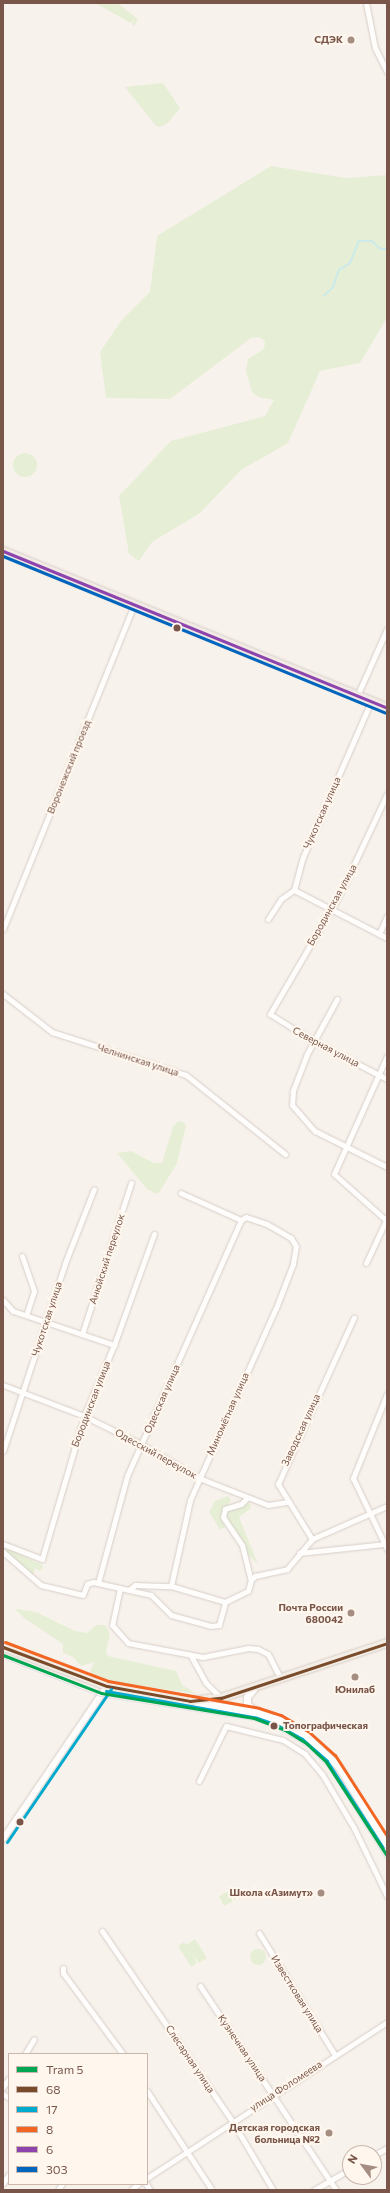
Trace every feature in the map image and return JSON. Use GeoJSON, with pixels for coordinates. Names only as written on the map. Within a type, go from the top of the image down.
{"type":"FeatureCollection","features":[{"type":"Feature","properties":{"kind":"highway"},"geometry":{"type":"LineString","coordinates":[[3,551],[387,708]]}},
{"type":"Feature","properties":{"kind":"main road"},"geometry":{"type":"LineString","coordinates":[[190,1701],[221,1698],[255,1688],[387,1643]]}},
{"type":"Feature","properties":{"kind":"main road"},"geometry":{"type":"LineString","coordinates":[[3,1647],[107,1686],[258,1713],[292,1727],[327,1753],[387,1845]]}},
{"type":"Feature","properties":{"kind":"main road"},"geometry":{"type":"LineString","coordinates":[[255,1688],[246,1697],[247,1704],[258,1713]]}},
{"type":"Feature","properties":{"kind":"street"},"geometry":{"type":"LineString","coordinates":[[366,3],[375,48],[387,72]]}},
{"type":"Feature","properties":{"kind":"street","name":"Воронежский проезд"},"geometry":{"type":"LineString","coordinates":[[3,929],[134,605]]}},
{"type":"Feature","properties":{"kind":"street"},"geometry":{"type":"LineString","coordinates":[[356,696],[387,629]]}},
{"type":"Feature","properties":{"kind":"street","name":"Чукотская улица"},"geometry":{"type":"LineString","coordinates":[[294,890],[302,857],[371,702]]}},
{"type":"Feature","properties":{"kind":"street","name":"Бородинская улица"},"geometry":{"type":"LineString","coordinates":[[270,1011],[330,911],[385,803],[387,794]]}},
{"type":"Feature","properties":{"kind":"street"},"geometry":{"type":"LineString","coordinates":[[268,919],[280,899],[294,890],[330,911],[387,938]]}},
{"type":"Feature","properties":{"kind":"street"},"geometry":{"type":"LineString","coordinates":[[379,934],[387,916]]}},
{"type":"Feature","properties":{"kind":"street","name":"Челнинская улица"},"geometry":{"type":"LineString","coordinates":[[3,994],[52,1032],[186,1075],[285,1154]]}},
{"type":"Feature","properties":{"kind":"street"},"geometry":{"type":"LineString","coordinates":[[337,999],[313,1041],[293,1091],[292,1105],[306,1124],[346,1148],[387,1167]]}},
{"type":"Feature","properties":{"kind":"street","name":"Северная улица"},"geometry":{"type":"LineString","coordinates":[[270,1011],[274,1019],[387,1079]]}},
{"type":"Feature","properties":{"kind":"street"},"geometry":{"type":"LineString","coordinates":[[366,1262],[387,1220],[334,1174],[387,1056]]}},
{"type":"Feature","properties":{"kind":"street","name":"Анюйский переулок"},"geometry":{"type":"LineString","coordinates":[[82,1334],[131,1183]]}},
{"type":"Feature","properties":{"kind":"street","name":"Чукотская улица"},"geometry":{"type":"LineString","coordinates":[[3,1450],[24,1392],[46,1322],[94,1190]]}},
{"type":"Feature","properties":{"kind":"street"},"geometry":{"type":"LineString","coordinates":[[181,1193],[241,1220]]}},
{"type":"Feature","properties":{"kind":"street","name":"Миномётная улица"},"geometry":{"type":"LineString","coordinates":[[171,1586],[190,1500],[276,1308],[293,1264],[296,1246],[291,1238],[267,1224],[246,1217],[241,1220]]}},
{"type":"Feature","properties":{"kind":"street","name":"Одесская улица"},"geometry":{"type":"LineString","coordinates":[[98,1583],[127,1476],[241,1220]]}},
{"type":"Feature","properties":{"kind":"street","name":"Бородинская улица"},"geometry":{"type":"LineString","coordinates":[[3,1544],[42,1559],[84,1416],[114,1345],[154,1234]]}},
{"type":"Feature","properties":{"kind":"street"},"geometry":{"type":"LineString","coordinates":[[22,1256],[34,1291],[26,1315]]}},
{"type":"Feature","properties":{"kind":"street"},"geometry":{"type":"LineString","coordinates":[[3,1300],[13,1311],[114,1345]]}},
{"type":"Feature","properties":{"kind":"street","name":"Заводская улица"},"geometry":{"type":"LineString","coordinates":[[312,1539],[278,1487],[280,1475],[354,1317]]}},
{"type":"Feature","properties":{"kind":"street","name":"Одесский переулок"},"geometry":{"type":"LineString","coordinates":[[3,1385],[84,1416],[141,1444],[199,1478],[247,1498],[268,1505],[288,1502]]}},
{"type":"Feature","properties":{"kind":"street"},"geometry":{"type":"LineString","coordinates":[[387,1394],[353,1478],[387,1550]]}},
{"type":"Feature","properties":{"kind":"street"},"geometry":{"type":"LineString","coordinates":[[129,1590],[135,1585],[171,1586],[225,1602],[248,1591],[251,1580],[242,1545],[222,1517],[225,1509],[241,1504],[247,1498]]}},
{"type":"Feature","properties":{"kind":"street"},"geometry":{"type":"LineString","coordinates":[[251,1580],[258,1575],[287,1569],[312,1539],[387,1506]]}},
{"type":"Feature","properties":{"kind":"street"},"geometry":{"type":"LineString","coordinates":[[299,1553],[384,1544]]}},
{"type":"Feature","properties":{"kind":"street"},"geometry":{"type":"LineString","coordinates":[[3,1552],[41,1585],[82,1595],[88,1583],[98,1583],[154,1596],[175,1617],[211,1626],[219,1625],[225,1602]]}},
{"type":"Feature","properties":{"kind":"street"},"geometry":{"type":"LineString","coordinates":[[120,1588],[111,1620],[120,1637],[128,1643],[190,1656],[209,1657],[248,1648],[258,1649],[268,1654],[281,1679]]}},
{"type":"Feature","properties":{"kind":"street"},"geometry":{"type":"LineString","coordinates":[[190,1656],[206,1683],[221,1698]]}},
{"type":"Feature","properties":{"kind":"street"},"geometry":{"type":"LineString","coordinates":[[3,1839],[107,1686]]}},
{"type":"Feature","properties":{"kind":"street"},"geometry":{"type":"LineString","coordinates":[[199,1781],[226,1726],[283,1740],[305,1754],[322,1774],[354,1828],[387,1896]]}},
{"type":"Feature","properties":{"kind":"street","name":"Слесарная улица"},"geometry":{"type":"LineString","coordinates":[[102,1931],[232,2121],[273,2190]]}},
{"type":"Feature","properties":{"kind":"street","name":"Известковая улица"},"geometry":{"type":"LineString","coordinates":[[259,1933],[335,2055]]}},
{"type":"Feature","properties":{"kind":"street"},"geometry":{"type":"LineString","coordinates":[[64,1968],[63,1973],[122,2053]]}},
{"type":"Feature","properties":{"kind":"street","name":"Кузнечная улица"},"geometry":{"type":"LineString","coordinates":[[200,1986],[336,2190]]}},
{"type":"Feature","properties":{"kind":"street","name":"улица Фоломеева"},"geometry":{"type":"LineString","coordinates":[[148,2177],[273,2094],[387,2022]]}},
{"type":"Feature","properties":{"kind":"street"},"geometry":{"type":"LineString","coordinates":[[26,2053],[34,2040]]}},
{"type":"Feature","properties":{"kind":"street"},"geometry":{"type":"LineString","coordinates":[[148,2094],[212,2190]]}},
{"type":"Feature","properties":{"kind":"street"},"geometry":{"type":"LineString","coordinates":[[314,2190],[342,2174]]}},
{"type":"Feature","properties":{"kind":"green space"},"geometry":{"type":"Polygon","coordinates":[[[95,3],[117,3],[138,19],[134,26],[132,24],[135,17],[131,23],[95,3]]]}},
{"type":"Feature","properties":{"kind":"green space"},"geometry":{"type":"Polygon","coordinates":[[[163,83],[180,108],[168,123],[160,127],[156,126],[125,87],[163,83]]]}},
{"type":"Feature","properties":{"kind":"green space"},"geometry":{"type":"Polygon","coordinates":[[[271,166],[346,178],[387,175],[387,318],[360,363],[320,371],[288,443],[241,470],[200,513],[152,542],[139,561],[129,554],[119,496],[171,441],[265,416],[274,400],[259,397],[252,392],[246,371],[248,359],[264,349],[265,341],[259,337],[251,338],[170,399],[106,398],[100,352],[121,321],[150,292],[157,236],[271,166]]]}},
{"type":"Feature","properties":{"kind":"green space"},"geometry":{"type":"Polygon","coordinates":[[[25,453],[30,454],[36,460],[36,470],[30,476],[25,477],[20,476],[14,470],[13,465],[14,460],[20,454],[25,453]]]}},
{"type":"Feature","properties":{"kind":"green space"},"geometry":{"type":"Polygon","coordinates":[[[182,1121],[186,1126],[177,1163],[159,1193],[155,1193],[147,1189],[117,1153],[131,1151],[154,1163],[162,1163],[173,1127],[177,1122],[182,1121]]]}},
{"type":"Feature","properties":{"kind":"green space"},"geometry":{"type":"Polygon","coordinates":[[[228,1496],[231,1500],[221,1516],[225,1527],[220,1530],[209,1512],[215,1501],[228,1496]]]}},
{"type":"Feature","properties":{"kind":"green space"},"geometry":{"type":"Polygon","coordinates":[[[248,1503],[251,1505],[250,1509],[239,1517],[258,1564],[244,1551],[225,1517],[227,1510],[248,1503]]]}},
{"type":"Feature","properties":{"kind":"green space"},"geometry":{"type":"Polygon","coordinates":[[[7,1548],[42,1565],[43,1568],[40,1571],[35,1568],[33,1575],[6,1553],[7,1548]]]}},
{"type":"Feature","properties":{"kind":"green space"},"geometry":{"type":"Polygon","coordinates":[[[15,1609],[36,1612],[75,1631],[87,1633],[97,1625],[105,1625],[110,1634],[106,1652],[108,1656],[176,1671],[182,1685],[197,1694],[114,1682],[89,1675],[94,1662],[81,1666],[73,1657],[63,1653],[63,1644],[24,1618],[15,1609]]]}},
{"type":"Feature","properties":{"kind":"green space"},"geometry":{"type":"Polygon","coordinates":[[[235,1888],[240,1898],[224,1906],[219,1896],[235,1888]]]}},
{"type":"Feature","properties":{"kind":"green space"},"geometry":{"type":"Polygon","coordinates":[[[195,1939],[207,1958],[199,1963],[192,1954],[197,1963],[191,1967],[178,1946],[184,1942],[186,1945],[195,1939]]]}},
{"type":"Feature","properties":{"kind":"green space"},"geometry":{"type":"Polygon","coordinates":[[[255,1949],[261,1949],[266,1954],[264,1963],[261,1965],[255,1965],[250,1960],[250,1954],[255,1949]]]}},
{"type":"Feature","properties":{"kind":"waterway"},"geometry":{"type":"LineString","coordinates":[[324,296],[333,287],[339,270],[350,263],[359,241],[372,241],[381,249],[387,249]]}},
{"type":"Feature","properties":{"kind":"tram line","name":"5"},"geometry":{"type":"LineString","coordinates":[[3,1655],[101,1693],[254,1718],[285,1730],[307,1744],[326,1762],[387,1856]]}},
{"type":"Feature","properties":{"kind":"tram line"},"geometry":{"type":"LineString","coordinates":[[3,1658],[100,1696],[253,1720],[277,1728],[308,1747],[329,1769],[387,1861]]}},
{"type":"Feature","properties":{"kind":"transit line","name":"6"},"geometry":{"type":"LineString","coordinates":[[3,551],[387,708]]}},
{"type":"Feature","properties":{"kind":"transit line","name":"303"},"geometry":{"type":"LineString","coordinates":[[3,556],[385,713]]}},
{"type":"Feature","properties":{"kind":"transit line","name":"8"},"geometry":{"type":"LineString","coordinates":[[5,1642],[108,1681],[259,1708],[281,1715],[308,1731],[335,1755],[387,1836]]}},
{"type":"Feature","properties":{"kind":"transit line","name":"68"},"geometry":{"type":"LineString","coordinates":[[3,1647],[107,1686],[190,1701],[221,1698],[387,1643]]}},
{"type":"Feature","properties":{"kind":"transit line","name":"17"},"geometry":{"type":"LineString","coordinates":[[7,1842],[111,1689]]}},
{"type":"Feature","properties":{"kind":"transit line","name":"17"},"geometry":{"type":"LineString","coordinates":[[106,1691],[257,1718],[277,1725],[302,1739],[327,1761],[383,1848]]}},
{"type":"Feature","properties":{"kind":"place","name":"СДЭК"},"geometry":{"type":"Point","coordinates":[351,40]}},
{"type":"Feature","properties":{"kind":"place","name":"Почта России 680042"},"geometry":{"type":"Point","coordinates":[351,1613]}},
{"type":"Feature","properties":{"kind":"place","name":"Юнилаб"},"geometry":{"type":"Point","coordinates":[355,1677]}},
{"type":"Feature","properties":{"kind":"place","name":"Топографическая"},"geometry":{"type":"Point","coordinates":[274,1726]}},
{"type":"Feature","properties":{"kind":"place","name":"Школа «Азимут»"},"geometry":{"type":"Point","coordinates":[321,1893]}},
{"type":"Feature","properties":{"kind":"place","name":"Детская городская больница №2"},"geometry":{"type":"Point","coordinates":[329,2133]}}]}
